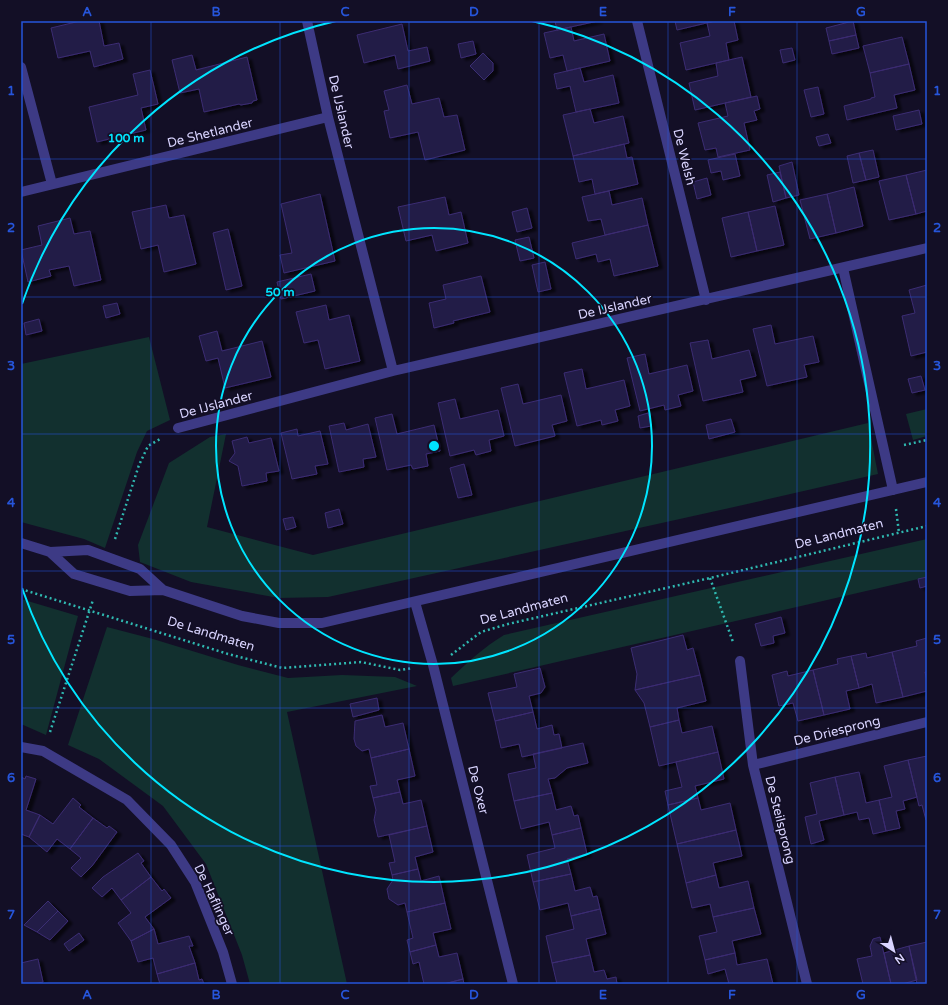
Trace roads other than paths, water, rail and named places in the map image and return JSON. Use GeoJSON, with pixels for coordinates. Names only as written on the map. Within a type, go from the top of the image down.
{"type":"FeatureCollection","features":[{"type":"Feature","properties":{"kind":"street","name":"De IJslander"},"geometry":{"type":"LineString","coordinates":[[307,21],[328,118],[394,371]]}},
{"type":"Feature","properties":{"kind":"street","name":"De Welsh"},"geometry":{"type":"LineString","coordinates":[[637,21],[706,300]]}},
{"type":"Feature","properties":{"kind":"street"},"geometry":{"type":"LineString","coordinates":[[21,67],[52,184]]}},
{"type":"Feature","properties":{"kind":"street","name":"De Shetlander"},"geometry":{"type":"LineString","coordinates":[[21,192],[328,118]]}},
{"type":"Feature","properties":{"kind":"street","name":"De IJslander"},"geometry":{"type":"LineString","coordinates":[[178,428],[394,371],[927,248]]}},
{"type":"Feature","properties":{"kind":"street"},"geometry":{"type":"LineString","coordinates":[[843,268],[892,490]]}},
{"type":"Feature","properties":{"kind":"street","name":"De Landmaten"},"geometry":{"type":"LineString","coordinates":[[50,552],[74,574],[130,591],[163,590],[242,616],[279,623],[322,623],[927,482]]}},
{"type":"Feature","properties":{"kind":"street","name":"De Landmaten"},"geometry":{"type":"LineString","coordinates":[[21,543],[50,552],[88,550],[140,569],[163,590]]}},
{"type":"Feature","properties":{"kind":"street","name":"De Oxer"},"geometry":{"type":"LineString","coordinates":[[415,602],[433,665],[513,984]]}},
{"type":"Feature","properties":{"kind":"street","name":"De Steilsprong"},"geometry":{"type":"LineString","coordinates":[[740,660],[753,765],[807,984]]}},
{"type":"Feature","properties":{"kind":"street","name":"De Driesprong"},"geometry":{"type":"LineString","coordinates":[[753,765],[927,722]]}},
{"type":"Feature","properties":{"kind":"street","name":"De Haflinger"},"geometry":{"type":"LineString","coordinates":[[21,747],[43,751],[127,800],[171,845],[195,882],[223,952],[232,984]]}}]}
